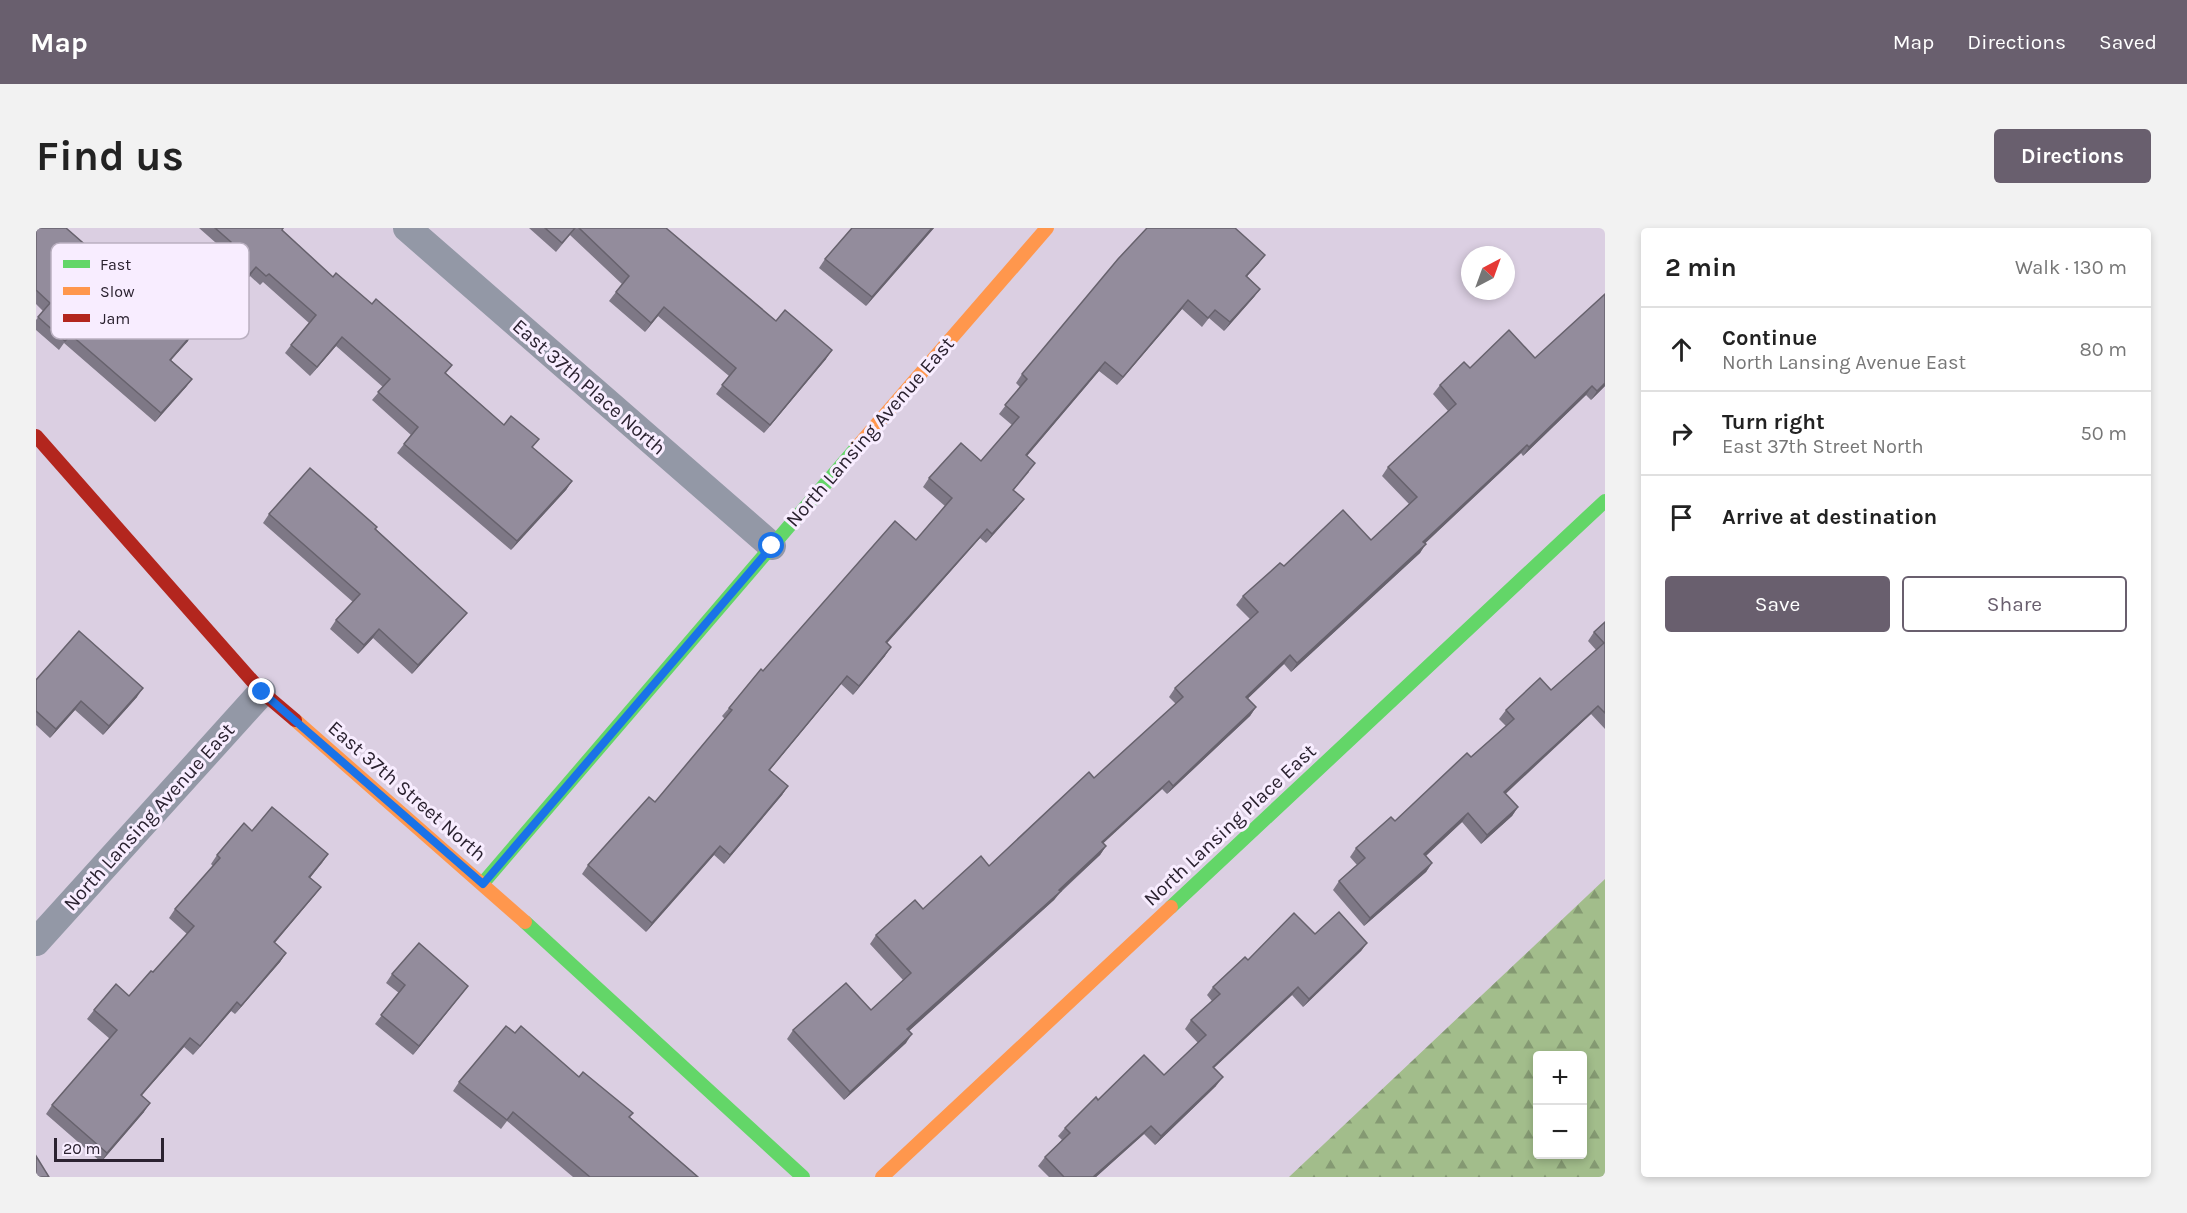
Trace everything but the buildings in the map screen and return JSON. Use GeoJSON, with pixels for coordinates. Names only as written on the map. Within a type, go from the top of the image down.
{"type":"FeatureCollection","features":[{"type":"Feature","properties":{"kind":"street","name":"East 37th Place North"},"geometry":{"type":"LineString","coordinates":[[407,228],[772,546]]}},
{"type":"Feature","properties":{"kind":"street","name":"North Lansing Avenue East"},"geometry":{"type":"LineString","coordinates":[[483,884],[1047,228]]}},
{"type":"Feature","properties":{"kind":"street","name":"East 37th Street North"},"geometry":{"type":"LineString","coordinates":[[36,435],[262,692],[483,884],[803,1177]]}},
{"type":"Feature","properties":{"kind":"street","name":"North Lansing Place East"},"geometry":{"type":"LineString","coordinates":[[882,1177],[1605,501]]}},
{"type":"Feature","properties":{"kind":"street","name":"North Lansing Avenue East"},"geometry":{"type":"LineString","coordinates":[[36,942],[262,692]]}},
{"type":"Feature","properties":{"kind":"green space"},"geometry":{"type":"Polygon","coordinates":[[[1605,879],[1605,1177],[1289,1177],[1605,879]]]}},
{"type":"Feature","properties":{"kind":"traffic: fast"},"geometry":{"type":"LineString","coordinates":[[483,883],[857,447]]}},
{"type":"Feature","properties":{"kind":"traffic: fast"},"geometry":{"type":"LineString","coordinates":[[1171,907],[1605,501]]}},
{"type":"Feature","properties":{"kind":"traffic: fast"},"geometry":{"type":"LineString","coordinates":[[525,922],[803,1177]]}},
{"type":"Feature","properties":{"kind":"traffic: slow"},"geometry":{"type":"LineString","coordinates":[[857,447],[1047,228]]}},
{"type":"Feature","properties":{"kind":"traffic: slow"},"geometry":{"type":"LineString","coordinates":[[295,720],[525,922]]}},
{"type":"Feature","properties":{"kind":"traffic: slow"},"geometry":{"type":"LineString","coordinates":[[882,1177],[1171,907]]}},
{"type":"Feature","properties":{"kind":"traffic: jam"},"geometry":{"type":"LineString","coordinates":[[36,436],[262,692],[295,720]]}},
{"type":"Feature","properties":{"kind":"route"},"geometry":{"type":"LineString","coordinates":[[262,692],[483,884],[772,546]]}}]}
